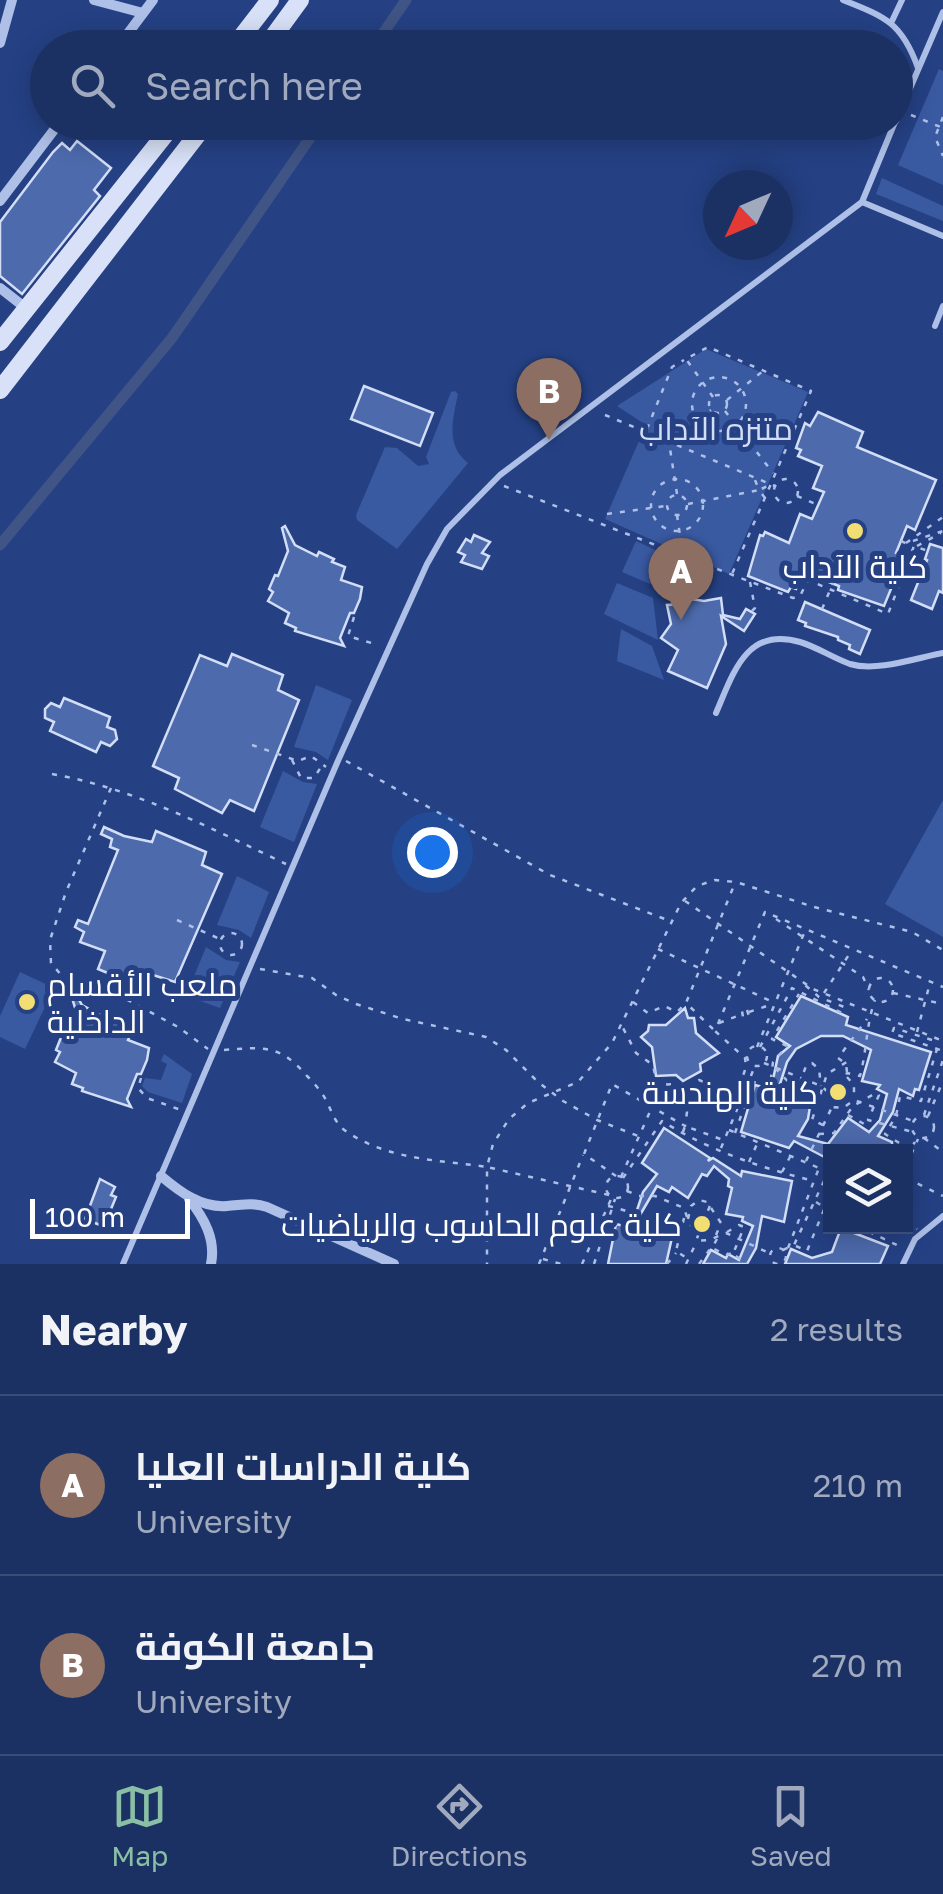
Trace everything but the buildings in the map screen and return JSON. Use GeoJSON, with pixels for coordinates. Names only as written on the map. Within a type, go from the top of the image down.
{"type":"FeatureCollection","features":[{"type":"Feature","properties":{"kind":"main road"},"geometry":{"type":"LineString","coordinates":[[247,30],[270,0]]}},
{"type":"Feature","properties":{"kind":"main road"},"geometry":{"type":"LineString","coordinates":[[278,30],[300,0]]}},
{"type":"Feature","properties":{"kind":"main road"},"geometry":{"type":"LineString","coordinates":[[0,342],[155,140]]}},
{"type":"Feature","properties":{"kind":"main road"},"geometry":{"type":"LineString","coordinates":[[0,390],[194,140]]}},
{"type":"Feature","properties":{"kind":"main road"},"geometry":{"type":"LineString","coordinates":[[42,292],[51,306],[64,308]]}},
{"type":"Feature","properties":{"kind":"main road"},"geometry":{"type":"LineString","coordinates":[[25,313],[40,322],[40,338]]}},
{"type":"Feature","properties":{"kind":"street"},"geometry":{"type":"LineString","coordinates":[[0,43],[12,0]]}},
{"type":"Feature","properties":{"kind":"street"},"geometry":{"type":"LineString","coordinates":[[94,0],[143,13]]}},
{"type":"Feature","properties":{"kind":"street"},"geometry":{"type":"LineString","coordinates":[[130,30],[153,0]]}},
{"type":"Feature","properties":{"kind":"street"},"geometry":{"type":"LineString","coordinates":[[0,201],[46,140]]}},
{"type":"Feature","properties":{"kind":"street"},"geometry":{"type":"LineString","coordinates":[[0,288],[25,313]]}},
{"type":"Feature","properties":{"kind":"street"},"geometry":{"type":"LineString","coordinates":[[161,1176],[189,1198],[208,1228],[211,1264]]}},
{"type":"Feature","properties":{"kind":"street"},"geometry":{"type":"LineString","coordinates":[[189,1198],[224,1206],[249,1202],[267,1206],[394,1264]]}},
{"type":"Feature","properties":{"kind":"lane"},"geometry":{"type":"LineString","coordinates":[[843,0],[892,21],[899,30]]}},
{"type":"Feature","properties":{"kind":"lane"},"geometry":{"type":"LineString","coordinates":[[892,21],[902,0]]}},
{"type":"Feature","properties":{"kind":"lane"},"geometry":{"type":"LineString","coordinates":[[913,80],[942,19]]}},
{"type":"Feature","properties":{"kind":"lane"},"geometry":{"type":"LineString","coordinates":[[913,55],[918,68]]}},
{"type":"Feature","properties":{"kind":"lane"},"geometry":{"type":"LineString","coordinates":[[123,1264],[339,758],[447,528],[500,475],[862,202],[888,140]]}},
{"type":"Feature","properties":{"kind":"lane"},"geometry":{"type":"LineString","coordinates":[[862,202],[943,236]]}},
{"type":"Feature","properties":{"kind":"lane"},"geometry":{"type":"LineString","coordinates":[[935,326],[943,306]]}},
{"type":"Feature","properties":{"kind":"lane"},"geometry":{"type":"LineString","coordinates":[[716,713],[740,661],[757,644],[780,638],[798,641],[852,664],[943,653]]}},
{"type":"Feature","properties":{"kind":"lane"},"geometry":{"type":"LineString","coordinates":[[903,1264],[923,1232],[943,1216]]}},
{"type":"Feature","properties":{"kind":"path"},"geometry":{"type":"LineString","coordinates":[[913,115],[940,126]]}},
{"type":"Feature","properties":{"kind":"path"},"geometry":{"type":"LineString","coordinates":[[943,117],[935,137],[943,156]]}},
{"type":"Feature","properties":{"kind":"path"},"geometry":{"type":"LineString","coordinates":[[646,432],[672,366],[708,346],[811,391],[773,485],[779,501],[791,502],[797,496],[797,485],[784,479],[773,485],[759,490],[688,504]]}},
{"type":"Feature","properties":{"kind":"path"},"geometry":{"type":"LineString","coordinates":[[686,359],[713,396]]}},
{"type":"Feature","properties":{"kind":"path"},"geometry":{"type":"LineString","coordinates":[[764,370],[727,400],[725,411],[775,475]]}},
{"type":"Feature","properties":{"kind":"path"},"geometry":{"type":"LineString","coordinates":[[723,378],[741,388],[746,408],[736,426],[716,431],[698,420],[692,404],[703,383],[723,378]]}},
{"type":"Feature","properties":{"kind":"path"},"geometry":{"type":"LineString","coordinates":[[713,396],[727,400]]}},
{"type":"Feature","properties":{"kind":"path"},"geometry":{"type":"LineString","coordinates":[[713,396],[711,410],[719,414],[725,411]]}},
{"type":"Feature","properties":{"kind":"path"},"geometry":{"type":"LineString","coordinates":[[669,442],[711,410]]}},
{"type":"Feature","properties":{"kind":"path"},"geometry":{"type":"LineString","coordinates":[[606,416],[773,485]]}},
{"type":"Feature","properties":{"kind":"path"},"geometry":{"type":"LineString","coordinates":[[669,442],[677,494]]}},
{"type":"Feature","properties":{"kind":"path"},"geometry":{"type":"LineString","coordinates":[[754,477],[764,498]]}},
{"type":"Feature","properties":{"kind":"path"},"geometry":{"type":"LineString","coordinates":[[674,479],[695,486],[703,502],[698,520],[679,532],[660,526],[650,508],[656,489],[674,479]]}},
{"type":"Feature","properties":{"kind":"path"},"geometry":{"type":"LineString","coordinates":[[732,574],[773,485]]}},
{"type":"Feature","properties":{"kind":"path"},"geometry":{"type":"LineString","coordinates":[[504,486],[794,598],[800,596],[808,580],[888,614],[915,547],[943,532]]}},
{"type":"Feature","properties":{"kind":"path"},"geometry":{"type":"LineString","coordinates":[[676,515],[683,514],[688,504],[686,498],[677,494]]}},
{"type":"Feature","properties":{"kind":"path"},"geometry":{"type":"LineString","coordinates":[[667,506],[668,500],[677,494]]}},
{"type":"Feature","properties":{"kind":"path"},"geometry":{"type":"LineString","coordinates":[[797,496],[818,505]]}},
{"type":"Feature","properties":{"kind":"path"},"geometry":{"type":"LineString","coordinates":[[606,514],[667,506]]}},
{"type":"Feature","properties":{"kind":"path"},"geometry":{"type":"LineString","coordinates":[[667,506],[676,515],[683,556]]}},
{"type":"Feature","properties":{"kind":"path"},"geometry":{"type":"LineString","coordinates":[[904,542],[943,517]]}},
{"type":"Feature","properties":{"kind":"path"},"geometry":{"type":"LineString","coordinates":[[904,542],[943,532]]}},
{"type":"Feature","properties":{"kind":"path"},"geometry":{"type":"LineString","coordinates":[[904,542],[928,552]]}},
{"type":"Feature","properties":{"kind":"path"},"geometry":{"type":"LineString","coordinates":[[822,609],[836,576]]}},
{"type":"Feature","properties":{"kind":"path"},"geometry":{"type":"LineString","coordinates":[[750,581],[756,600],[751,612]]}},
{"type":"Feature","properties":{"kind":"path"},"geometry":{"type":"LineString","coordinates":[[354,617],[348,636],[378,645]]}},
{"type":"Feature","properties":{"kind":"path"},"geometry":{"type":"LineString","coordinates":[[252,745],[298,761],[311,756],[325,767],[307,780],[301,778],[291,759]]}},
{"type":"Feature","properties":{"kind":"path"},"geometry":{"type":"LineString","coordinates":[[339,758],[550,875],[672,921]]}},
{"type":"Feature","properties":{"kind":"path"},"geometry":{"type":"LineString","coordinates":[[52,774],[163,806],[292,867]]}},
{"type":"Feature","properties":{"kind":"path"},"geometry":{"type":"LineString","coordinates":[[111,788],[50,940],[51,963],[62,976],[122,997],[178,1027],[212,1052],[274,1049],[288,1055],[348,1133],[404,1157],[488,1167],[612,1197],[627,1191],[655,1196],[684,1208],[688,1221],[699,1232]]}},
{"type":"Feature","properties":{"kind":"path"},"geometry":{"type":"LineString","coordinates":[[487,1264],[488,1167],[492,1144],[509,1119],[528,1104],[588,1074],[622,1026],[684,900],[706,882],[736,882],[912,932],[943,950]]}},
{"type":"Feature","properties":{"kind":"path"},"geometry":{"type":"LineString","coordinates":[[633,1002],[648,1014],[664,1006],[677,1012],[686,1003],[736,882]]}},
{"type":"Feature","properties":{"kind":"path"},"geometry":{"type":"LineString","coordinates":[[620,1177],[652,1108],[699,1080],[720,1089],[737,1084],[745,1072],[749,1051],[758,1047],[792,988],[842,1012],[844,1007],[684,900]]}},
{"type":"Feature","properties":{"kind":"path"},"geometry":{"type":"LineString","coordinates":[[715,1031],[765,912],[943,987]]}},
{"type":"Feature","properties":{"kind":"path"},"geometry":{"type":"LineString","coordinates":[[769,914],[863,978],[874,1000],[860,1076],[846,1074]]}},
{"type":"Feature","properties":{"kind":"path"},"geometry":{"type":"LineString","coordinates":[[177,920],[221,940]]}},
{"type":"Feature","properties":{"kind":"path"},"geometry":{"type":"LineString","coordinates":[[758,1047],[805,930]]}},
{"type":"Feature","properties":{"kind":"path"},"geometry":{"type":"LineString","coordinates":[[236,934],[242,946],[229,956],[221,948],[221,940],[236,934]]}},
{"type":"Feature","properties":{"kind":"path"},"geometry":{"type":"LineString","coordinates":[[242,946],[250,946]]}},
{"type":"Feature","properties":{"kind":"path"},"geometry":{"type":"LineString","coordinates":[[658,949],[774,1003]]}},
{"type":"Feature","properties":{"kind":"path"},"geometry":{"type":"LineString","coordinates":[[821,1004],[852,949]]}},
{"type":"Feature","properties":{"kind":"path"},"geometry":{"type":"LineString","coordinates":[[250,966],[312,978],[336,995],[403,1020],[486,1037],[506,1050],[552,1093],[597,1120],[639,1136]]}},
{"type":"Feature","properties":{"kind":"path"},"geometry":{"type":"LineString","coordinates":[[869,990],[871,982],[882,978],[891,984],[892,993],[886,1001],[874,1000]]}},
{"type":"Feature","properties":{"kind":"path"},"geometry":{"type":"LineString","coordinates":[[914,1036],[930,982]]}},
{"type":"Feature","properties":{"kind":"path"},"geometry":{"type":"LineString","coordinates":[[735,1133],[753,1082],[770,1086],[773,1067],[786,1046],[772,1039],[800,992]]}},
{"type":"Feature","properties":{"kind":"path"},"geometry":{"type":"LineString","coordinates":[[892,993],[943,1004]]}},
{"type":"Feature","properties":{"kind":"path"},"geometry":{"type":"LineString","coordinates":[[824,996],[940,1050],[929,1072],[922,1101],[900,1096],[896,1116],[885,1134],[901,1144]]}},
{"type":"Feature","properties":{"kind":"path"},"geometry":{"type":"LineString","coordinates":[[686,1003],[755,1066]]}},
{"type":"Feature","properties":{"kind":"path"},"geometry":{"type":"LineString","coordinates":[[718,1024],[741,1015],[744,1009],[749,1012],[774,1003]]}},
{"type":"Feature","properties":{"kind":"path"},"geometry":{"type":"LineString","coordinates":[[782,1008],[788,1012]]}},
{"type":"Feature","properties":{"kind":"path"},"geometry":{"type":"LineString","coordinates":[[848,1062],[838,1058],[869,1015]]}},
{"type":"Feature","properties":{"kind":"path"},"geometry":{"type":"LineString","coordinates":[[622,1026],[636,1053],[653,1065],[657,1084],[675,1084],[687,1112],[682,1134]]}},
{"type":"Feature","properties":{"kind":"path"},"geometry":{"type":"LineString","coordinates":[[758,1047],[766,1054],[764,1063]]}},
{"type":"Feature","properties":{"kind":"path"},"geometry":{"type":"LineString","coordinates":[[926,1116],[943,1060]]}},
{"type":"Feature","properties":{"kind":"path"},"geometry":{"type":"LineString","coordinates":[[806,1163],[848,1062]]}},
{"type":"Feature","properties":{"kind":"path"},"geometry":{"type":"LineString","coordinates":[[823,1124],[812,1120],[821,1086],[830,1071],[848,1062]]}},
{"type":"Feature","properties":{"kind":"path"},"geometry":{"type":"LineString","coordinates":[[720,1150],[755,1066],[764,1063],[802,1077],[835,1098]]}},
{"type":"Feature","properties":{"kind":"path"},"geometry":{"type":"LineString","coordinates":[[796,1091],[806,1066],[812,1063],[818,1069],[821,1086]]}},
{"type":"Feature","properties":{"kind":"path"},"geometry":{"type":"LineString","coordinates":[[773,1067],[801,1096],[818,1100]]}},
{"type":"Feature","properties":{"kind":"path"},"geometry":{"type":"LineString","coordinates":[[929,1072],[937,1074]]}},
{"type":"Feature","properties":{"kind":"path"},"geometry":{"type":"LineString","coordinates":[[818,1134],[834,1133],[856,1100],[854,1085],[846,1074]]}},
{"type":"Feature","properties":{"kind":"path"},"geometry":{"type":"LineString","coordinates":[[142,1078],[138,1088],[148,1098],[182,1110]]}},
{"type":"Feature","properties":{"kind":"path"},"geometry":{"type":"LineString","coordinates":[[856,1100],[913,1121],[926,1116],[943,1081]]}},
{"type":"Feature","properties":{"kind":"path"},"geometry":{"type":"LineString","coordinates":[[539,1264],[612,1084],[685,1126],[724,1141]]}},
{"type":"Feature","properties":{"kind":"path"},"geometry":{"type":"LineString","coordinates":[[737,1084],[744,1091]]}},
{"type":"Feature","properties":{"kind":"path"},"geometry":{"type":"LineString","coordinates":[[832,1106],[843,1108],[877,1093],[866,1125],[846,1114]]}},
{"type":"Feature","properties":{"kind":"path"},"geometry":{"type":"LineString","coordinates":[[735,1114],[742,1116]]}},
{"type":"Feature","properties":{"kind":"path"},"geometry":{"type":"LineString","coordinates":[[926,1116],[943,1124]]}},
{"type":"Feature","properties":{"kind":"path"},"geometry":{"type":"LineString","coordinates":[[594,1264],[612,1197],[607,1182],[620,1177],[662,1120],[682,1134],[749,1162],[814,1180]]}},
{"type":"Feature","properties":{"kind":"path"},"geometry":{"type":"LineString","coordinates":[[868,1120],[913,1132],[943,1152]]}},
{"type":"Feature","properties":{"kind":"path"},"geometry":{"type":"LineString","coordinates":[[913,1121],[913,1132]]}},
{"type":"Feature","properties":{"kind":"path"},"geometry":{"type":"LineString","coordinates":[[913,1147],[932,1134],[934,1122]]}},
{"type":"Feature","properties":{"kind":"path"},"geometry":{"type":"LineString","coordinates":[[728,1130],[823,1170]]}},
{"type":"Feature","properties":{"kind":"path"},"geometry":{"type":"LineString","coordinates":[[913,1153],[921,1138]]}},
{"type":"Feature","properties":{"kind":"path"},"geometry":{"type":"LineString","coordinates":[[749,1162],[758,1142]]}},
{"type":"Feature","properties":{"kind":"path"},"geometry":{"type":"LineString","coordinates":[[584,1154],[620,1177],[628,1184],[627,1191]]}},
{"type":"Feature","properties":{"kind":"path"},"geometry":{"type":"LineString","coordinates":[[781,1173],[790,1156]]}},
{"type":"Feature","properties":{"kind":"path"},"geometry":{"type":"LineString","coordinates":[[771,1254],[772,1261],[780,1264],[786,1259],[786,1249],[819,1168]]}},
{"type":"Feature","properties":{"kind":"path"},"geometry":{"type":"LineString","coordinates":[[913,1181],[943,1196]]}},
{"type":"Feature","properties":{"kind":"path"},"geometry":{"type":"LineString","coordinates":[[771,1254],[794,1245],[823,1183]]}},
{"type":"Feature","properties":{"kind":"path"},"geometry":{"type":"LineString","coordinates":[[688,1221],[691,1206],[699,1200],[711,1203],[721,1223],[712,1248],[699,1264]]}},
{"type":"Feature","properties":{"kind":"path"},"geometry":{"type":"LineString","coordinates":[[815,1201],[823,1207]]}},
{"type":"Feature","properties":{"kind":"path"},"geometry":{"type":"LineString","coordinates":[[582,1264],[610,1206]]}},
{"type":"Feature","properties":{"kind":"path"},"geometry":{"type":"LineString","coordinates":[[610,1206],[649,1218],[662,1228],[681,1234]]}},
{"type":"Feature","properties":{"kind":"path"},"geometry":{"type":"LineString","coordinates":[[676,1251],[687,1262],[710,1207]]}},
{"type":"Feature","properties":{"kind":"path"},"geometry":{"type":"LineString","coordinates":[[667,1264],[676,1251],[685,1212]]}},
{"type":"Feature","properties":{"kind":"path"},"geometry":{"type":"LineString","coordinates":[[794,1245],[807,1251],[823,1213]]}},
{"type":"Feature","properties":{"kind":"path"},"geometry":{"type":"LineString","coordinates":[[556,1222],[595,1235]]}},
{"type":"Feature","properties":{"kind":"path"},"geometry":{"type":"LineString","coordinates":[[796,1222],[804,1224]]}},
{"type":"Feature","properties":{"kind":"path"},"geometry":{"type":"LineString","coordinates":[[600,1224],[607,1227]]}},
{"type":"Feature","properties":{"kind":"path"},"geometry":{"type":"LineString","coordinates":[[696,1240],[715,1238],[742,1225],[733,1254]]}},
{"type":"Feature","properties":{"kind":"path"},"geometry":{"type":"LineString","coordinates":[[913,1225],[923,1232]]}},
{"type":"Feature","properties":{"kind":"path"},"geometry":{"type":"LineString","coordinates":[[726,1233],[771,1254]]}},
{"type":"Feature","properties":{"kind":"path"},"geometry":{"type":"LineString","coordinates":[[871,1234],[910,1250]]}},
{"type":"Feature","properties":{"kind":"path"},"geometry":{"type":"LineString","coordinates":[[712,1248],[733,1254],[748,1264]]}},
{"type":"Feature","properties":{"kind":"path"},"geometry":{"type":"LineString","coordinates":[[541,1258],[561,1264]]}},
{"type":"Feature","properties":{"kind":"green space"},"geometry":{"type":"Polygon","coordinates":[[[939,69],[943,71],[943,185],[898,165],[909,140],[913,140],[913,130],[939,69]]]}},
{"type":"Feature","properties":{"kind":"green space"},"geometry":{"type":"Polygon","coordinates":[[[882,178],[943,206],[943,221],[876,194],[882,178]]]}},
{"type":"Feature","properties":{"kind":"green space","name":"متنزه الآداب"},"geometry":{"type":"Polygon","coordinates":[[[706,349],[808,392],[729,574],[605,519],[646,425],[617,406],[706,349]]]}},
{"type":"Feature","properties":{"kind":"green space"},"geometry":{"type":"Polygon","coordinates":[[[451,392],[458,394],[453,440],[468,463],[397,549],[357,520],[356,515],[385,447],[397,448],[418,466],[429,464],[426,457],[451,392]]]}},
{"type":"Feature","properties":{"kind":"green space"},"geometry":{"type":"Polygon","coordinates":[[[636,541],[662,553],[650,584],[622,572],[636,541]]]}},
{"type":"Feature","properties":{"kind":"green space"},"geometry":{"type":"Polygon","coordinates":[[[617,583],[653,598],[658,640],[604,614],[617,583]]]}},
{"type":"Feature","properties":{"kind":"green space"},"geometry":{"type":"Polygon","coordinates":[[[621,629],[652,646],[664,680],[617,661],[621,629]]]}},
{"type":"Feature","properties":{"kind":"green space"},"geometry":{"type":"Polygon","coordinates":[[[316,685],[352,700],[328,760],[316,752],[294,747],[316,685]]]}},
{"type":"Feature","properties":{"kind":"green space"},"geometry":{"type":"Polygon","coordinates":[[[283,771],[303,782],[317,784],[294,842],[260,827],[283,771]]]}},
{"type":"Feature","properties":{"kind":"green space"},"geometry":{"type":"Polygon","coordinates":[[[943,800],[943,937],[885,904],[943,800]]]}},
{"type":"Feature","properties":{"kind":"green space"},"geometry":{"type":"Polygon","coordinates":[[[237,876],[269,892],[251,938],[239,930],[217,925],[237,876]]]}},
{"type":"Feature","properties":{"kind":"green space"},"geometry":{"type":"Polygon","coordinates":[[[206,947],[226,960],[240,962],[220,1008],[186,996],[206,947]]]}},
{"type":"Feature","properties":{"kind":"green space","name":"ملعب الأقسام الداخلية"},"geometry":{"type":"Polygon","coordinates":[[[20,972],[54,988],[25,1049],[0,1037],[0,1016],[20,972]]]}},
{"type":"Feature","properties":{"kind":"green space"},"geometry":{"type":"Polygon","coordinates":[[[164,1054],[192,1074],[182,1103],[148,1092],[142,1086],[145,1078],[161,1080],[167,1064],[161,1061],[164,1054]]]}},
{"type":"Feature","properties":{"kind":"waterway"},"geometry":{"type":"LineString","coordinates":[[385,30],[406,0]]}},
{"type":"Feature","properties":{"kind":"waterway"},"geometry":{"type":"LineString","coordinates":[[0,545],[172,338],[309,140]]}},
{"type":"Feature","properties":{"kind":"place","name":"جامعة الكوفة"},"geometry":{"type":"Point","coordinates":[549,440]}},
{"type":"Feature","properties":{"kind":"place","name":"كلية الآداب"},"geometry":{"type":"Point","coordinates":[855,531]}},
{"type":"Feature","properties":{"kind":"place","name":"كلية الدراسات العليا"},"geometry":{"type":"Point","coordinates":[681,620]}},
{"type":"Feature","properties":{"kind":"place","name":"ملعب الأقسام الداخلية"},"geometry":{"type":"Point","coordinates":[27,1002]}},
{"type":"Feature","properties":{"kind":"place","name":"كلية الهندسة"},"geometry":{"type":"Point","coordinates":[838,1092]}},
{"type":"Feature","properties":{"kind":"place","name":"كلية علوم الحاسوب والرياضيات"},"geometry":{"type":"Point","coordinates":[702,1224]}}]}
